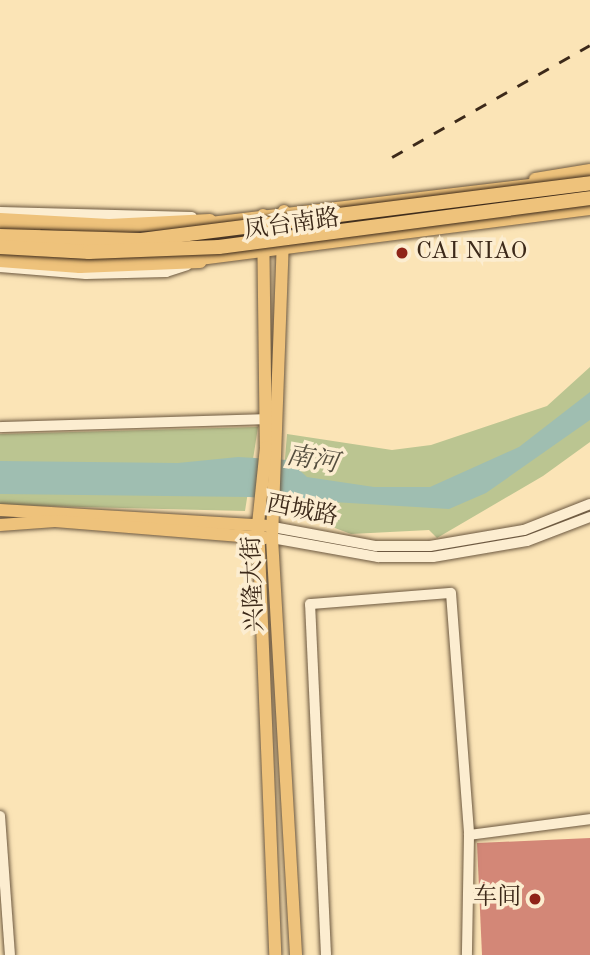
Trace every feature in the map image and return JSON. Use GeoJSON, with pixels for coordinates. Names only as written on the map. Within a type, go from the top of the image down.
{"type":"FeatureCollection","features":[{"type":"Feature","properties":{"kind":"highway","name":"凤台南路"},"geometry":{"type":"LineString","coordinates":[[0,236],[141,240],[590,183]]}},
{"type":"Feature","properties":{"kind":"highway","name":"凤台南路"},"geometry":{"type":"LineString","coordinates":[[0,247],[89,252],[209,248],[590,198]]}},
{"type":"Feature","properties":{"kind":"highway"},"geometry":{"type":"LineString","coordinates":[[0,220],[163,225],[210,221]]}},
{"type":"Feature","properties":{"kind":"highway"},"geometry":{"type":"LineString","coordinates":[[0,258],[80,265],[201,261]]}},
{"type":"Feature","properties":{"kind":"main road","name":"凤台南路"},"geometry":{"type":"LineString","coordinates":[[515,184],[590,170]]}},
{"type":"Feature","properties":{"kind":"main road","name":"凤台南路"},"geometry":{"type":"LineString","coordinates":[[0,228],[123,231],[192,229],[210,221],[284,211],[590,177]]}},
{"type":"Feature","properties":{"kind":"main road","name":"凤台南路"},"geometry":{"type":"LineString","coordinates":[[0,258],[201,261],[590,209]]}},
{"type":"Feature","properties":{"kind":"main road","name":"兴隆大街"},"geometry":{"type":"LineString","coordinates":[[275,955],[266,532],[284,211]]}},
{"type":"Feature","properties":{"kind":"main road","name":"兴隆大街"},"geometry":{"type":"LineString","coordinates":[[263,215],[261,255],[265,419],[272,448]]}},
{"type":"Feature","properties":{"kind":"main road","name":"西城路"},"geometry":{"type":"LineString","coordinates":[[0,510],[266,532]]}},
{"type":"Feature","properties":{"kind":"main road","name":"西城路"},"geometry":{"type":"LineString","coordinates":[[0,525],[54,521],[266,532]]}},
{"type":"Feature","properties":{"kind":"main road","name":"兴隆大街"},"geometry":{"type":"LineString","coordinates":[[266,532],[296,955]]}},
{"type":"Feature","properties":{"kind":"street"},"geometry":{"type":"LineString","coordinates":[[0,212],[185,215],[210,221]]}},
{"type":"Feature","properties":{"kind":"street"},"geometry":{"type":"LineString","coordinates":[[0,267],[99,274],[166,272],[201,261]]}},
{"type":"Feature","properties":{"kind":"street"},"geometry":{"type":"LineString","coordinates":[[0,427],[265,419]]}},
{"type":"Feature","properties":{"kind":"street","name":"西城路"},"geometry":{"type":"LineString","coordinates":[[266,532],[376,546],[480,540],[590,504]]}},
{"type":"Feature","properties":{"kind":"street","name":"西城路"},"geometry":{"type":"LineString","coordinates":[[266,532],[331,551],[433,557],[482,551],[590,517]]}},
{"type":"Feature","properties":{"kind":"street"},"geometry":{"type":"LineString","coordinates":[[331,551],[327,545],[334,539]]}},
{"type":"Feature","properties":{"kind":"street"},"geometry":{"type":"LineString","coordinates":[[326,955],[310,604],[451,593],[469,835],[467,955]]}},
{"type":"Feature","properties":{"kind":"street"},"geometry":{"type":"LineString","coordinates":[[0,816],[9,955]]}},
{"type":"Feature","properties":{"kind":"street"},"geometry":{"type":"LineString","coordinates":[[469,835],[590,818]]}},
{"type":"Feature","properties":{"kind":"green space"},"geometry":{"type":"Polygon","coordinates":[[[590,367],[590,442],[543,476],[437,538],[429,530],[351,534],[281,508],[287,434],[392,450],[431,445],[547,406],[590,367]]]}},
{"type":"Feature","properties":{"kind":"green space"},"geometry":{"type":"Polygon","coordinates":[[[258,427],[245,511],[0,505],[0,434],[258,427]]]}},
{"type":"Feature","properties":{"kind":"shaded area"},"geometry":{"type":"Polygon","coordinates":[[[590,392],[590,420],[486,493],[449,509],[249,497],[0,494],[0,461],[178,463],[238,457],[288,460],[307,477],[374,487],[430,487],[519,447],[590,392]]]}},
{"type":"Feature","properties":{"kind":"building","name":"车间"},"geometry":{"type":"Polygon","coordinates":[[[590,838],[590,955],[482,955],[477,843],[590,838]]]}},
{"type":"Feature","properties":{"kind":"railway"},"geometry":{"type":"LineString","coordinates":[[392,157],[590,45]]}},
{"type":"Feature","properties":{"kind":"place","name":"CAI NIAO"},"geometry":{"type":"Point","coordinates":[402,253]}},
{"type":"Feature","properties":{"kind":"place","name":"车间"},"geometry":{"type":"Point","coordinates":[535,899]}},
{"type":"Feature","properties":{"kind":"water label","name":"南河"},"geometry":{"type":"Point","coordinates":[312,461]}}]}
